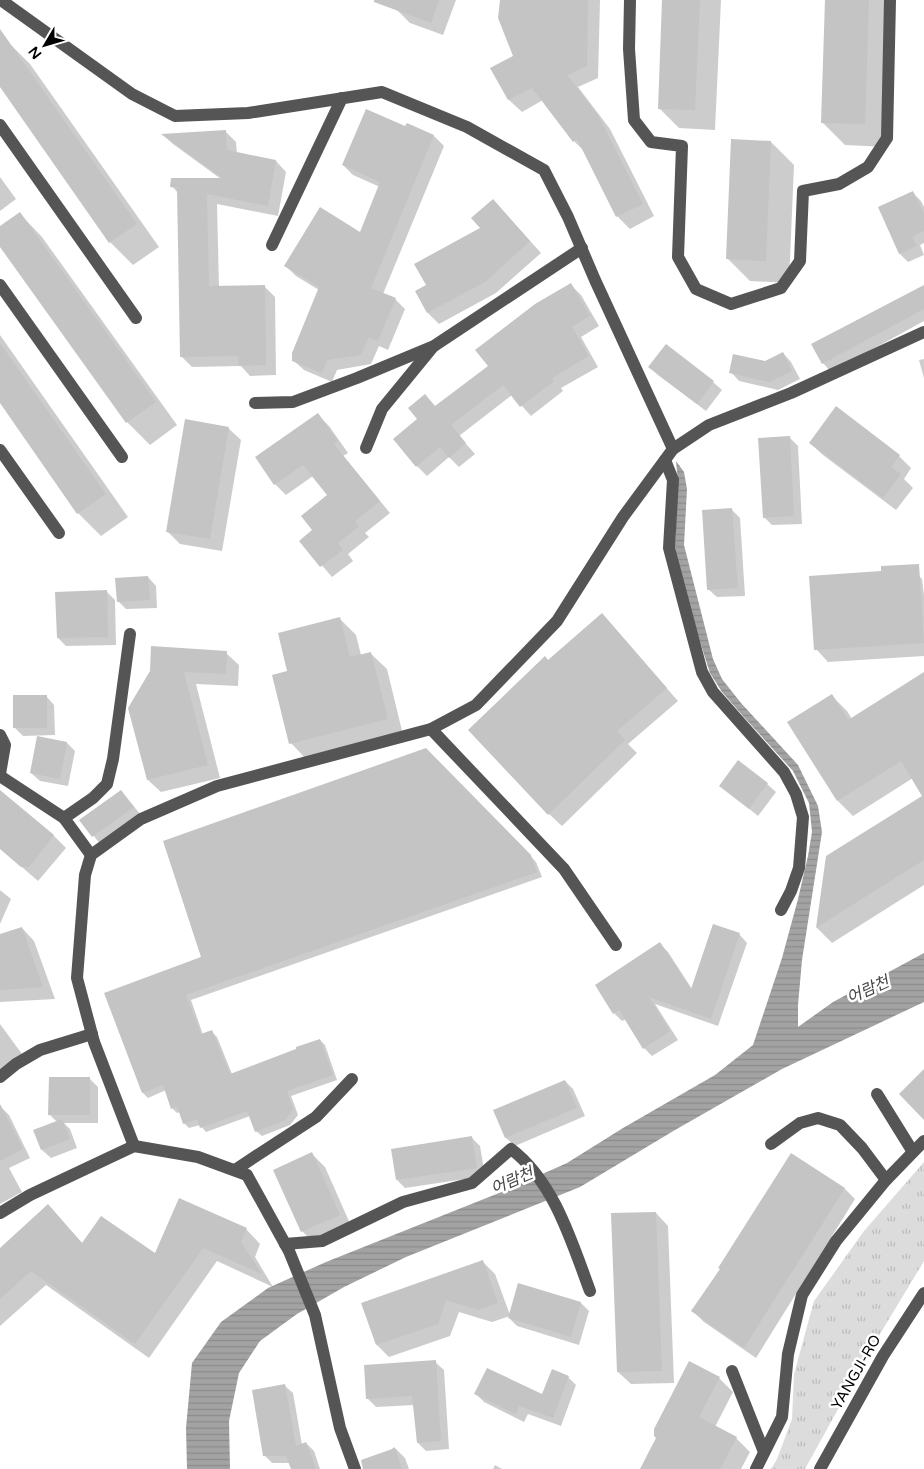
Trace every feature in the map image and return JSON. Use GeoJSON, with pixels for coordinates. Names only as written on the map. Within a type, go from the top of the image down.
{"type":"FeatureCollection","features":[{"type":"Feature","properties":{"kind":"street"},"geometry":{"type":"LineString","coordinates":[[0,0],[132,94],[176,116],[248,112],[382,92],[467,128],[544,170],[568,217],[673,449]]}},
{"type":"Feature","properties":{"kind":"street"},"geometry":{"type":"LineString","coordinates":[[630,0],[629,49],[634,120],[651,142],[682,146],[678,257],[696,289],[731,304],[781,288],[800,261],[803,191],[839,184],[868,167],[887,138],[890,0]]}},
{"type":"Feature","properties":{"kind":"street"},"geometry":{"type":"LineString","coordinates":[[272,245],[342,98]]}},
{"type":"Feature","properties":{"kind":"street"},"geometry":{"type":"LineString","coordinates":[[0,125],[136,318]]}},
{"type":"Feature","properties":{"kind":"street"},"geometry":{"type":"LineString","coordinates":[[255,403],[294,402],[434,346],[582,248]]}},
{"type":"Feature","properties":{"kind":"street"},"geometry":{"type":"LineString","coordinates":[[0,285],[122,458]]}},
{"type":"Feature","properties":{"kind":"street"},"geometry":{"type":"LineString","coordinates":[[134,1146],[92,1034],[77,978],[85,875],[91,855],[141,819],[216,786],[431,730],[476,705],[557,621],[623,518],[673,449],[709,425],[791,393],[924,332]]}},
{"type":"Feature","properties":{"kind":"street"},"geometry":{"type":"LineString","coordinates":[[366,448],[382,409],[434,346]]}},
{"type":"Feature","properties":{"kind":"street"},"geometry":{"type":"LineString","coordinates":[[0,450],[59,534]]}},
{"type":"Feature","properties":{"kind":"street"},"geometry":{"type":"LineString","coordinates":[[665,460],[673,480],[669,548],[702,672],[713,692],[784,772],[796,794],[803,817],[799,868],[791,891],[781,910]]}},
{"type":"Feature","properties":{"kind":"street"},"geometry":{"type":"LineString","coordinates":[[64,818],[93,798],[107,784],[113,759],[130,634]]}},
{"type":"Feature","properties":{"kind":"street"},"geometry":{"type":"LineString","coordinates":[[431,730],[564,870],[616,945]]}},
{"type":"Feature","properties":{"kind":"street"},"geometry":{"type":"LineString","coordinates":[[0,735],[5,745],[0,775],[64,818],[91,855]]}},
{"type":"Feature","properties":{"kind":"street"},"geometry":{"type":"LineString","coordinates":[[0,1078],[16,1064],[40,1050],[92,1034]]}},
{"type":"Feature","properties":{"kind":"street"},"geometry":{"type":"LineString","coordinates":[[235,1170],[316,1116],[352,1079]]}},
{"type":"Feature","properties":{"kind":"street"},"geometry":{"type":"LineString","coordinates":[[877,1094],[913,1152]]}},
{"type":"Feature","properties":{"kind":"street"},"geometry":{"type":"LineString","coordinates":[[771,1144],[800,1123],[818,1118],[840,1125],[862,1148],[886,1180]]}},
{"type":"Feature","properties":{"kind":"street"},"geometry":{"type":"LineString","coordinates":[[756,1469],[782,1417],[788,1354],[802,1295],[836,1241],[886,1180],[924,1141]]}},
{"type":"Feature","properties":{"kind":"street"},"geometry":{"type":"LineString","coordinates":[[0,1213],[30,1195],[134,1146],[198,1157],[247,1175],[287,1248],[315,1315],[340,1428],[355,1469]]}},
{"type":"Feature","properties":{"kind":"street"},"geometry":{"type":"LineString","coordinates":[[287,1248],[322,1241],[403,1202],[472,1183],[511,1149],[526,1160],[559,1210],[590,1291]]}},
{"type":"Feature","properties":{"kind":"street","name":"YANGJI-RO"},"geometry":{"type":"LineString","coordinates":[[820,1469],[882,1356],[924,1293]]}},
{"type":"Feature","properties":{"kind":"street"},"geometry":{"type":"LineString","coordinates":[[732,1371],[764,1452]]}},
{"type":"Feature","properties":{"kind":"green space"},"geometry":{"type":"Polygon","coordinates":[[[924,1162],[924,1261],[874,1344],[805,1469],[771,1469],[777,1459],[792,1419],[794,1374],[814,1301],[864,1231],[924,1162]]]}},
{"type":"Feature","properties":{"kind":"water","name":"어람천"},"geometry":{"type":"Polygon","coordinates":[[[676,461],[684,472],[687,489],[684,545],[713,659],[722,679],[741,703],[798,765],[818,806],[822,832],[802,960],[798,1027],[833,1002],[924,953],[924,1002],[782,1069],[580,1187],[406,1257],[344,1287],[297,1314],[260,1341],[239,1373],[229,1421],[230,1469],[187,1469],[186,1428],[192,1363],[221,1322],[268,1288],[326,1262],[504,1191],[567,1163],[715,1075],[753,1045],[782,958],[808,856],[812,832],[809,803],[793,771],[722,692],[710,673],[677,569],[675,545],[678,481],[676,461]]]}},
{"type":"Feature","properties":{"kind":"building"},"geometry":{"type":"Polygon","coordinates":[[[374,0],[439,0],[431,23],[374,2],[374,0]]]}},
{"type":"Feature","properties":{"kind":"building"},"geometry":{"type":"Polygon","coordinates":[[[500,0],[588,0],[587,66],[567,75],[598,115],[643,204],[616,217],[577,139],[573,142],[532,88],[508,100],[490,68],[513,56],[498,18],[500,0]]]}},
{"type":"Feature","properties":{"kind":"building"},"geometry":{"type":"Polygon","coordinates":[[[662,0],[700,0],[695,110],[658,109],[662,0]]]}},
{"type":"Feature","properties":{"kind":"building"},"geometry":{"type":"Polygon","coordinates":[[[825,0],[869,0],[865,124],[821,123],[825,0]]]}},
{"type":"Feature","properties":{"kind":"building"},"geometry":{"type":"Polygon","coordinates":[[[0,29],[137,224],[109,243],[0,87],[0,29]]]}},
{"type":"Feature","properties":{"kind":"building"},"geometry":{"type":"Polygon","coordinates":[[[366,109],[405,126],[407,123],[434,135],[371,288],[396,298],[378,341],[369,337],[361,355],[327,360],[322,373],[292,361],[292,353],[319,287],[284,266],[320,207],[360,232],[380,182],[342,165],[366,109]]]}},
{"type":"Feature","properties":{"kind":"building"},"geometry":{"type":"Polygon","coordinates":[[[226,130],[227,150],[276,160],[268,206],[207,194],[209,286],[265,285],[266,365],[239,366],[238,356],[180,357],[177,188],[170,187],[171,178],[222,178],[161,134],[226,130]]]}},
{"type":"Feature","properties":{"kind":"building"},"geometry":{"type":"Polygon","coordinates":[[[731,139],[771,141],[766,261],[726,259],[731,139]]]}},
{"type":"Feature","properties":{"kind":"building"},"geometry":{"type":"Polygon","coordinates":[[[913,191],[924,214],[924,231],[912,237],[917,246],[899,254],[878,207],[913,191]]]}},
{"type":"Feature","properties":{"kind":"building"},"geometry":{"type":"Polygon","coordinates":[[[493,199],[530,241],[485,282],[427,313],[415,291],[426,285],[414,264],[480,228],[471,218],[493,199]]]}},
{"type":"Feature","properties":{"kind":"building"},"geometry":{"type":"Polygon","coordinates":[[[20,212],[156,402],[126,423],[0,247],[0,226],[20,212]]]}},
{"type":"Feature","properties":{"kind":"building"},"geometry":{"type":"Polygon","coordinates":[[[571,283],[590,316],[572,327],[589,356],[552,378],[554,381],[520,407],[503,385],[451,425],[466,443],[449,458],[440,447],[416,467],[393,439],[417,419],[408,408],[425,394],[435,406],[488,366],[475,350],[535,304],[571,283]]]}},
{"type":"Feature","properties":{"kind":"building"},"geometry":{"type":"Polygon","coordinates":[[[924,285],[924,309],[822,364],[811,344],[924,285]]]}},
{"type":"Feature","properties":{"kind":"building"},"geometry":{"type":"Polygon","coordinates":[[[0,343],[106,494],[77,514],[0,403],[0,343]]]}},
{"type":"Feature","properties":{"kind":"building"},"geometry":{"type":"Polygon","coordinates":[[[666,344],[714,381],[697,404],[648,367],[666,344]]]}},
{"type":"Feature","properties":{"kind":"building"},"geometry":{"type":"Polygon","coordinates":[[[783,352],[792,371],[769,382],[729,373],[733,354],[765,361],[783,352]]]}},
{"type":"Feature","properties":{"kind":"building"},"geometry":{"type":"Polygon","coordinates":[[[836,406],[900,455],[891,467],[901,474],[883,498],[809,443],[836,406]]]}},
{"type":"Feature","properties":{"kind":"building"},"geometry":{"type":"Polygon","coordinates":[[[318,413],[338,441],[334,444],[380,501],[355,521],[359,526],[338,543],[343,550],[320,567],[299,541],[312,530],[301,516],[327,495],[303,465],[274,485],[255,457],[318,413]]]}},
{"type":"Feature","properties":{"kind":"building"},"geometry":{"type":"Polygon","coordinates":[[[185,419],[229,427],[210,539],[166,532],[185,419]]]}},
{"type":"Feature","properties":{"kind":"building"},"geometry":{"type":"Polygon","coordinates":[[[790,436],[794,516],[763,518],[758,438],[790,436]]]}},
{"type":"Feature","properties":{"kind":"building"},"geometry":{"type":"Polygon","coordinates":[[[732,508],[738,588],[707,590],[702,510],[732,508]]]}},
{"type":"Feature","properties":{"kind":"building"},"geometry":{"type":"Polygon","coordinates":[[[919,564],[924,643],[814,650],[809,576],[881,571],[881,566],[919,564]]]}},
{"type":"Feature","properties":{"kind":"building"},"geometry":{"type":"Polygon","coordinates":[[[148,576],[150,600],[117,602],[115,578],[148,576]]]}},
{"type":"Feature","properties":{"kind":"building"},"geometry":{"type":"Polygon","coordinates":[[[107,590],[108,637],[57,638],[55,592],[107,590]]]}},
{"type":"Feature","properties":{"kind":"building"},"geometry":{"type":"Polygon","coordinates":[[[602,613],[667,688],[617,731],[625,740],[548,815],[468,730],[545,656],[548,660],[602,613]]]}},
{"type":"Feature","properties":{"kind":"building"},"geometry":{"type":"Polygon","coordinates":[[[340,617],[350,657],[371,652],[388,719],[289,744],[272,675],[287,671],[278,633],[340,617]]]}},
{"type":"Feature","properties":{"kind":"building"},"geometry":{"type":"Polygon","coordinates":[[[151,646],[227,651],[226,674],[184,672],[208,765],[147,780],[128,708],[150,671],[151,646]]]}},
{"type":"Feature","properties":{"kind":"building"},"geometry":{"type":"Polygon","coordinates":[[[924,672],[924,860],[816,928],[826,856],[922,796],[901,761],[837,801],[787,722],[832,694],[848,720],[924,672]]]}},
{"type":"Feature","properties":{"kind":"building"},"geometry":{"type":"Polygon","coordinates":[[[13,695],[47,695],[47,728],[13,728],[13,695]]]}},
{"type":"Feature","properties":{"kind":"building"},"geometry":{"type":"Polygon","coordinates":[[[37,736],[67,742],[60,779],[30,773],[37,736]]]}},
{"type":"Feature","properties":{"kind":"building"},"geometry":{"type":"Polygon","coordinates":[[[426,748],[531,855],[537,872],[186,995],[201,1034],[212,1030],[230,1074],[320,1039],[333,1075],[287,1091],[293,1109],[285,1120],[255,1132],[247,1111],[200,1128],[197,1119],[183,1124],[177,1106],[171,1109],[163,1085],[142,1093],[104,993],[201,957],[163,841],[426,748]]]}},
{"type":"Feature","properties":{"kind":"building"},"geometry":{"type":"Polygon","coordinates":[[[738,760],[768,783],[749,809],[719,786],[738,760]]]}},
{"type":"Feature","properties":{"kind":"building"},"geometry":{"type":"Polygon","coordinates":[[[0,790],[54,835],[29,867],[21,867],[0,849],[0,790]]]}},
{"type":"Feature","properties":{"kind":"building"},"geometry":{"type":"Polygon","coordinates":[[[121,790],[134,807],[92,837],[79,820],[121,790]]]}},
{"type":"Feature","properties":{"kind":"building"},"geometry":{"type":"Polygon","coordinates":[[[713,924],[740,933],[711,1019],[649,997],[670,1031],[643,1049],[619,1010],[613,1014],[595,985],[660,942],[691,989],[713,924]]]}},
{"type":"Feature","properties":{"kind":"building"},"geometry":{"type":"Polygon","coordinates":[[[22,927],[43,987],[0,990],[0,934],[22,927]]]}},
{"type":"Feature","properties":{"kind":"building"},"geometry":{"type":"Polygon","coordinates":[[[924,1069],[924,1120],[899,1094],[924,1069]]]}},
{"type":"Feature","properties":{"kind":"building"},"geometry":{"type":"Polygon","coordinates":[[[49,1077],[90,1077],[90,1115],[48,1115],[49,1077]]]}},
{"type":"Feature","properties":{"kind":"building"},"geometry":{"type":"Polygon","coordinates":[[[565,1080],[577,1108],[505,1138],[493,1110],[565,1080]]]}},
{"type":"Feature","properties":{"kind":"building"},"geometry":{"type":"Polygon","coordinates":[[[0,1104],[23,1149],[0,1161],[0,1104]]]}},
{"type":"Feature","properties":{"kind":"building"},"geometry":{"type":"Polygon","coordinates":[[[62,1119],[70,1139],[41,1150],[33,1130],[62,1119]]]}},
{"type":"Feature","properties":{"kind":"building"},"geometry":{"type":"Polygon","coordinates":[[[472,1136],[477,1168],[396,1180],[391,1149],[472,1136]]]}},
{"type":"Feature","properties":{"kind":"building"},"geometry":{"type":"Polygon","coordinates":[[[312,1152],[340,1215],[301,1232],[273,1170],[312,1152]]]}},
{"type":"Feature","properties":{"kind":"building"},"geometry":{"type":"Polygon","coordinates":[[[791,1153],[845,1188],[744,1348],[691,1311],[720,1269],[718,1268],[791,1153]]]}},
{"type":"Feature","properties":{"kind":"building"},"geometry":{"type":"Polygon","coordinates":[[[179,1198],[247,1228],[241,1242],[262,1274],[203,1248],[135,1344],[31,1271],[0,1299],[0,1248],[48,1204],[82,1243],[101,1216],[155,1253],[179,1198]]]}},
{"type":"Feature","properties":{"kind":"building"},"geometry":{"type":"Polygon","coordinates":[[[656,1212],[662,1371],[617,1372],[611,1213],[656,1212]]]}},
{"type":"Feature","properties":{"kind":"building"},"geometry":{"type":"Polygon","coordinates":[[[483,1260],[498,1303],[479,1310],[446,1300],[438,1324],[376,1345],[361,1303],[483,1260]]]}},
{"type":"Feature","properties":{"kind":"building"},"geometry":{"type":"Polygon","coordinates":[[[518,1283],[581,1302],[571,1337],[508,1318],[518,1283]]]}},
{"type":"Feature","properties":{"kind":"building"},"geometry":{"type":"Polygon","coordinates":[[[436,1360],[441,1441],[417,1443],[412,1396],[366,1399],[364,1365],[436,1360]]]}},
{"type":"Feature","properties":{"kind":"building"},"geometry":{"type":"Polygon","coordinates":[[[689,1361],[720,1377],[699,1417],[737,1437],[720,1469],[640,1469],[656,1438],[654,1436],[654,1429],[689,1361]]]}},
{"type":"Feature","properties":{"kind":"building"},"geometry":{"type":"Polygon","coordinates":[[[487,1368],[542,1394],[552,1369],[569,1376],[553,1418],[519,1406],[516,1414],[474,1394],[487,1368]]]}},
{"type":"Feature","properties":{"kind":"building"},"geometry":{"type":"Polygon","coordinates":[[[285,1384],[296,1446],[306,1442],[316,1469],[291,1469],[286,1456],[263,1456],[252,1390],[285,1384]]]}},
{"type":"Feature","properties":{"kind":"building"},"geometry":{"type":"Polygon","coordinates":[[[395,1448],[402,1469],[363,1469],[361,1460],[395,1448]]]}}]}
